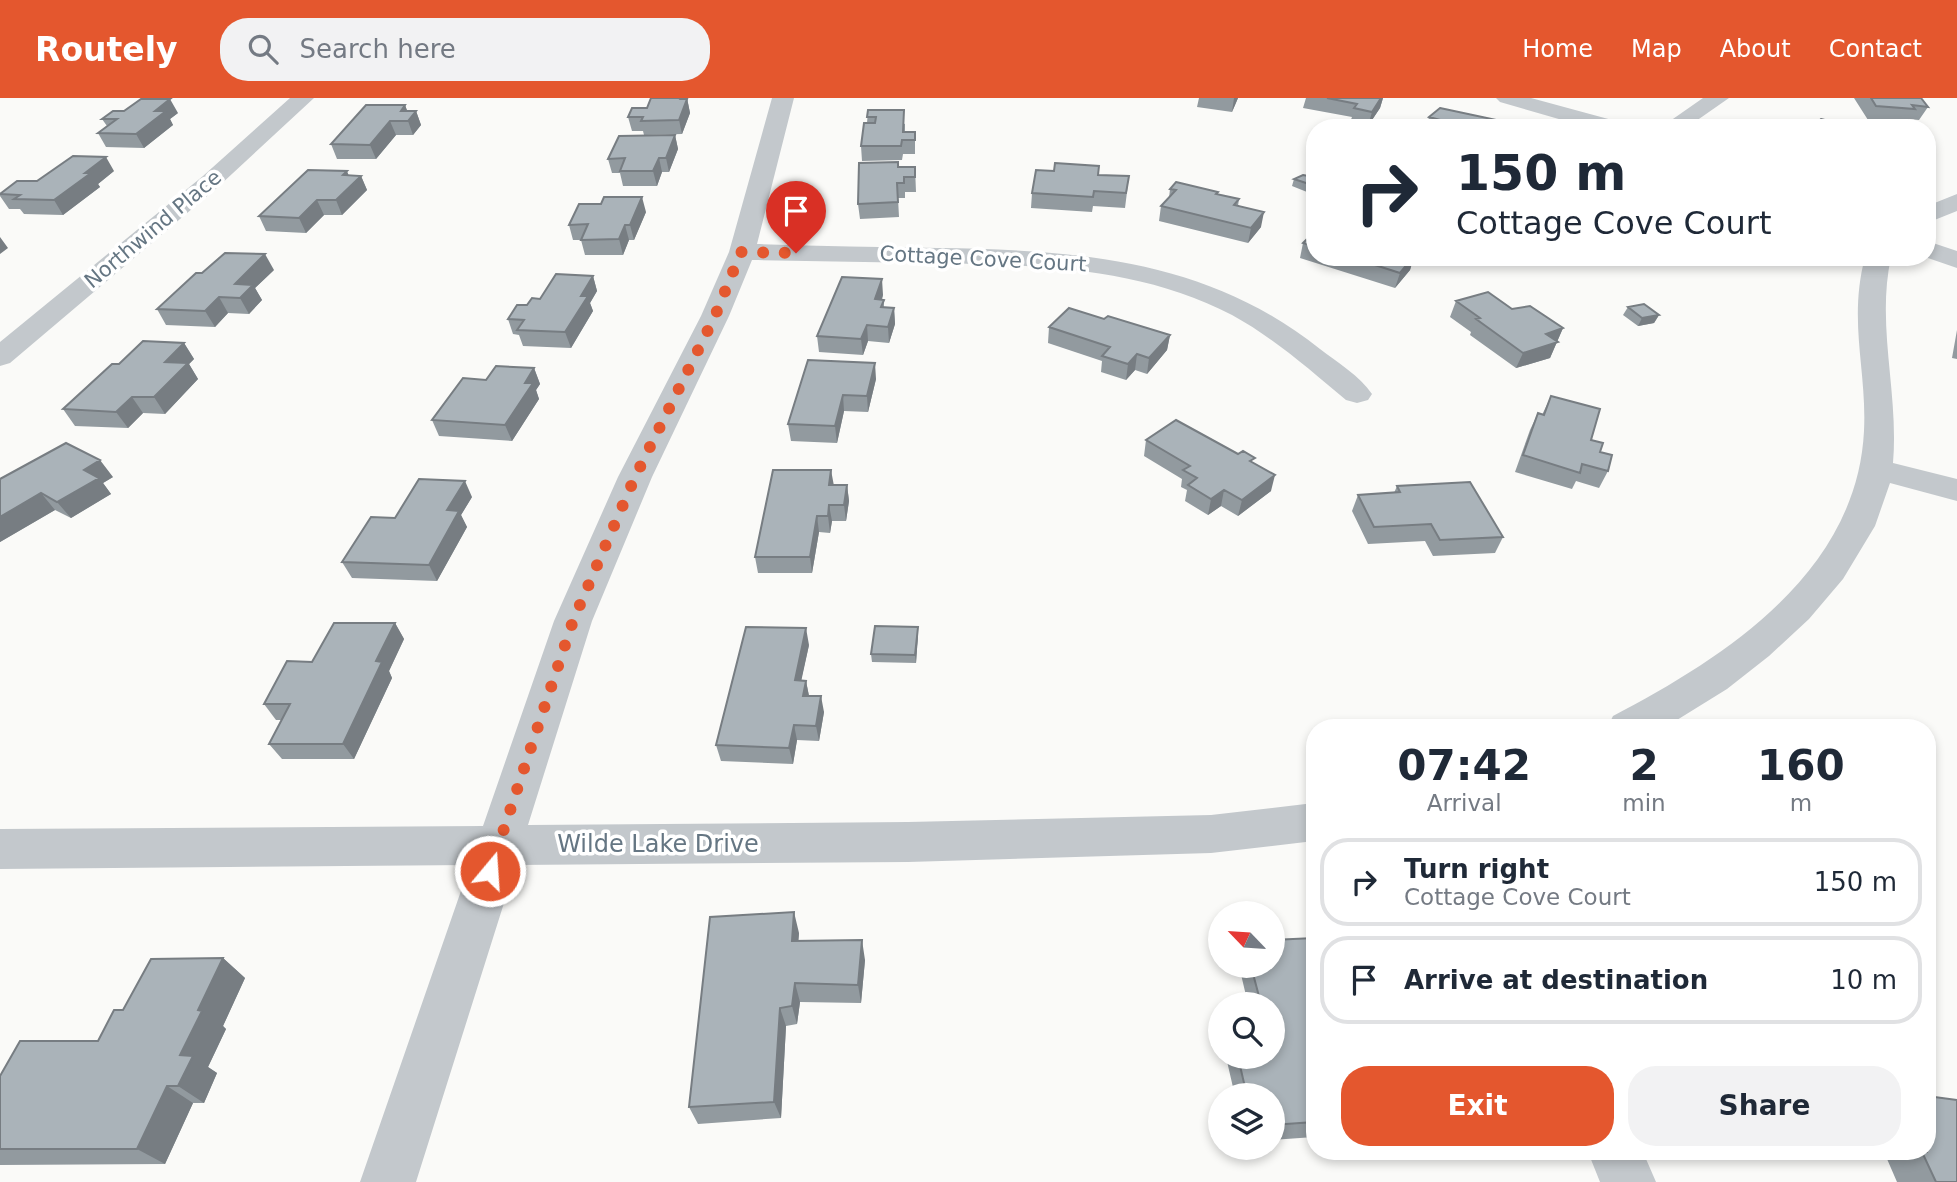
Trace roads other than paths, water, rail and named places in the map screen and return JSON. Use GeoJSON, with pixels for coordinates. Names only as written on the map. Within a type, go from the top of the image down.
{"type":"FeatureCollection","features":[{"type":"Feature","properties":{"kind":"street","name":"Northwind Place"},"geometry":{"type":"LineString","coordinates":[[0,357],[211,181],[303,98]]}},
{"type":"Feature","properties":{"kind":"street"},"geometry":{"type":"LineString","coordinates":[[388,1182],[573,621],[635,477],[715,316],[741,252],[783,98]]}},
{"type":"Feature","properties":{"kind":"street"},"geometry":{"type":"LineString","coordinates":[[1507,98],[1583,119]]}},
{"type":"Feature","properties":{"kind":"street"},"geometry":{"type":"LineString","coordinates":[[1685,119],[1718,98]]}},
{"type":"Feature","properties":{"kind":"street"},"geometry":{"type":"LineString","coordinates":[[1936,212],[1957,201]]}},
{"type":"Feature","properties":{"kind":"street"},"geometry":{"type":"LineString","coordinates":[[1936,233],[1957,241]]}},
{"type":"Feature","properties":{"kind":"street","name":"Cottage Cove Court"},"geometry":{"type":"LineString","coordinates":[[741,252],[1037,258],[1128,270],[1220,299],[1251,315],[1304,351],[1357,394]]}},
{"type":"Feature","properties":{"kind":"street"},"geometry":{"type":"LineString","coordinates":[[1936,252],[1957,260]]}},
{"type":"Feature","properties":{"kind":"street"},"geometry":{"type":"LineString","coordinates":[[1645,719],[1717,678],[1758,647],[1805,601],[1832,567],[1853,532],[1877,469],[1881,433],[1869,301],[1876,266]]}},
{"type":"Feature","properties":{"kind":"street"},"geometry":{"type":"LineString","coordinates":[[1877,469],[1957,490]]}},
{"type":"Feature","properties":{"kind":"street","name":"Wilde Lake Drive"},"geometry":{"type":"LineString","coordinates":[[0,849],[908,842],[1210,834],[1306,823]]}},
{"type":"Feature","properties":{"kind":"street"},"geometry":{"type":"LineString","coordinates":[[1618,1160],[1628,1182]]}}]}
